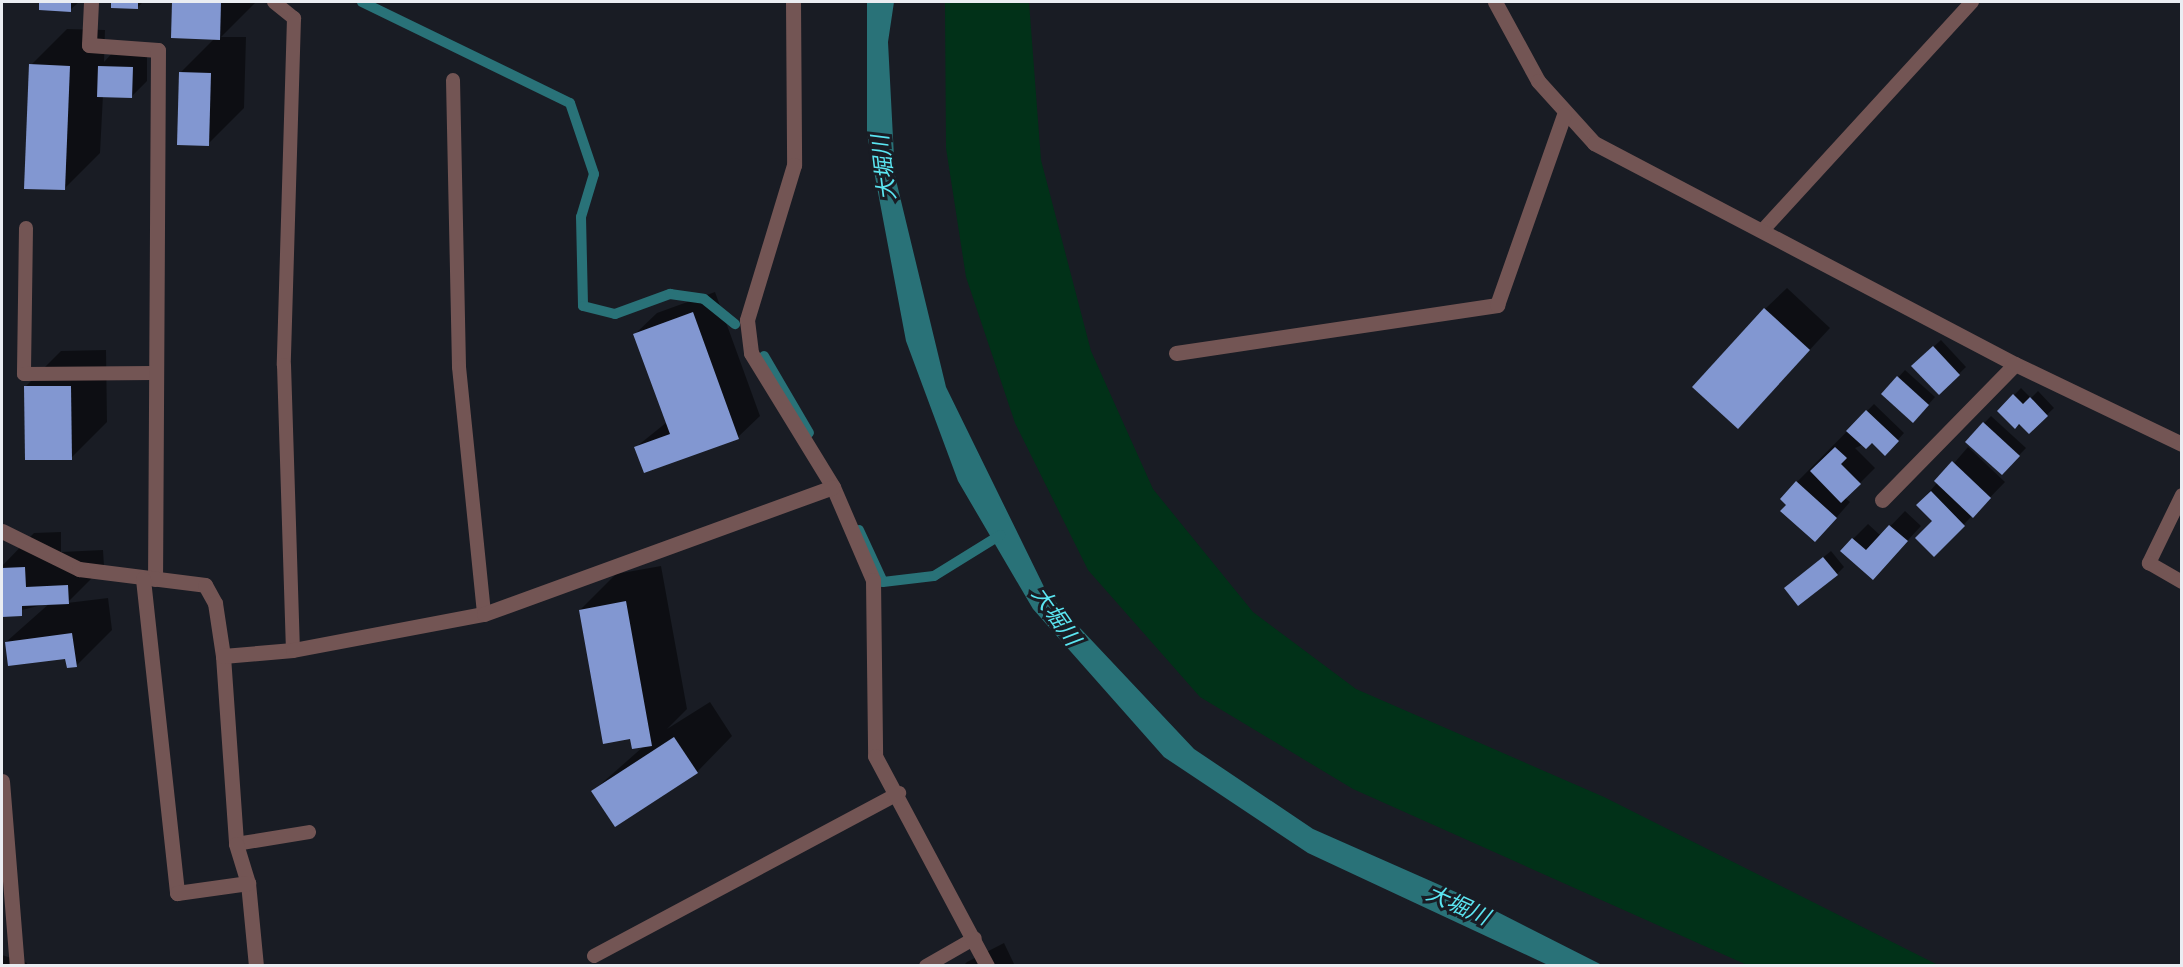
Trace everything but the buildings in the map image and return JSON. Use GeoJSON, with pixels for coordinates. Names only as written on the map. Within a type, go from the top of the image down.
{"type":"FeatureCollection","features":[{"type":"Feature","properties":{"kind":"street"},"geometry":{"type":"LineString","coordinates":[[91,2],[89,45],[158,50],[149,579],[177,892],[248,883]]}},
{"type":"Feature","properties":{"kind":"street"},"geometry":{"type":"LineString","coordinates":[[793,2],[794,165],[747,320],[751,354],[833,487],[873,580],[875,756],[899,793],[975,938],[987,966]]}},
{"type":"Feature","properties":{"kind":"street"},"geometry":{"type":"LineString","coordinates":[[1495,2],[1538,81],[1564,115],[1594,143],[2015,364],[2181,444]]}},
{"type":"Feature","properties":{"kind":"street"},"geometry":{"type":"LineString","coordinates":[[1176,353],[1497,305],[1564,115]]}},
{"type":"Feature","properties":{"kind":"street"},"geometry":{"type":"LineString","coordinates":[[1882,500],[2015,364]]}},
{"type":"Feature","properties":{"kind":"street"},"geometry":{"type":"LineString","coordinates":[[223,656],[293,650],[484,614],[833,487]]}},
{"type":"Feature","properties":{"kind":"street"},"geometry":{"type":"LineString","coordinates":[[2,531],[79,569],[205,585],[215,603],[223,656],[236,844],[248,883],[256,966]]}},
{"type":"Feature","properties":{"kind":"street"},"geometry":{"type":"LineString","coordinates":[[2,781],[17,966]]}},
{"type":"Feature","properties":{"kind":"lane"},"geometry":{"type":"LineString","coordinates":[[274,2],[294,18],[284,365],[293,650]]}},
{"type":"Feature","properties":{"kind":"lane"},"geometry":{"type":"LineString","coordinates":[[1762,231],[1972,2]]}},
{"type":"Feature","properties":{"kind":"lane"},"geometry":{"type":"LineString","coordinates":[[453,80],[459,367],[484,614]]}},
{"type":"Feature","properties":{"kind":"lane"},"geometry":{"type":"LineString","coordinates":[[26,228],[24,375],[154,373]]}},
{"type":"Feature","properties":{"kind":"lane"},"geometry":{"type":"LineString","coordinates":[[2181,495],[2149,563],[2181,582]]}},
{"type":"Feature","properties":{"kind":"lane"},"geometry":{"type":"LineString","coordinates":[[594,956],[899,793]]}},
{"type":"Feature","properties":{"kind":"lane"},"geometry":{"type":"LineString","coordinates":[[236,844],[309,832]]}},
{"type":"Feature","properties":{"kind":"lane"},"geometry":{"type":"LineString","coordinates":[[926,966],[975,938]]}},
{"type":"Feature","properties":{"kind":"green space"},"geometry":{"type":"Polygon","coordinates":[[[945,2],[1029,2],[1041,160],[1091,351],[1153,489],[1253,612],[1356,689],[1604,797],[1938,965],[1747,965],[1353,789],[1200,697],[1088,570],[1015,423],[966,277],[946,148],[945,2]]]}},
{"type":"Feature","properties":{"kind":"water","name":"大堀川"},"geometry":{"type":"Polygon","coordinates":[[[867,2],[894,2],[888,42],[895,176],[946,387],[1047,593],[1194,749],[1313,829],[1476,901],[1602,965],[1548,965],[1308,853],[1164,757],[1033,609],[958,481],[906,341],[867,134],[867,2]]]}},
{"type":"Feature","properties":{"kind":"waterway"},"geometry":{"type":"LineString","coordinates":[[362,2],[570,103],[594,174],[581,217],[583,306],[615,314],[670,294],[704,299],[735,324]]}},
{"type":"Feature","properties":{"kind":"waterway"},"geometry":{"type":"LineString","coordinates":[[764,356],[809,433]]}},
{"type":"Feature","properties":{"kind":"waterway"},"geometry":{"type":"LineString","coordinates":[[859,530],[883,582],[934,576],[1000,535]]}}]}
